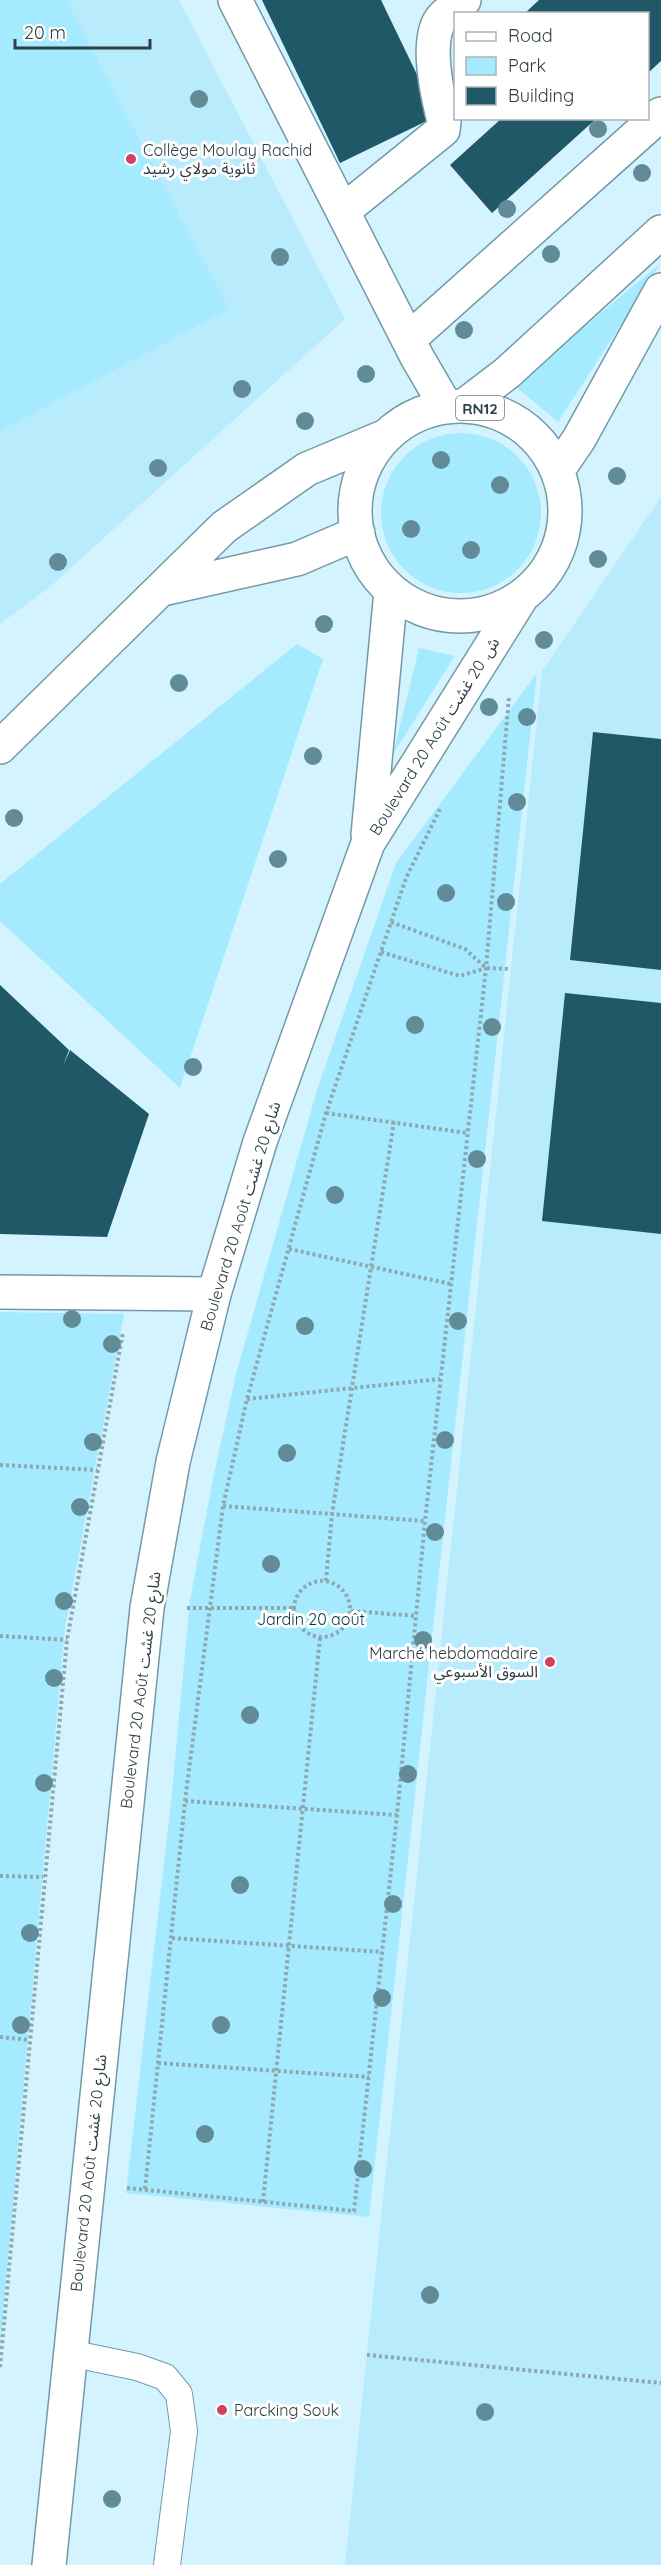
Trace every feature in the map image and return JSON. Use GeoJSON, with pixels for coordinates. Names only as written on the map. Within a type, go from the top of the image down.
{"type":"FeatureCollection","features":[{"type":"Feature","properties":{"kind":"main road"},"geometry":{"type":"LineString","coordinates":[[235,0],[409,339],[455,405]]}},
{"type":"Feature","properties":{"kind":"main road"},"geometry":{"type":"LineString","coordinates":[[343,211],[443,130],[444,121],[435,85],[433,65],[434,44],[444,7]]}},
{"type":"Feature","properties":{"kind":"main road"},"geometry":{"type":"LineString","coordinates":[[409,339],[661,114]]}},
{"type":"Feature","properties":{"kind":"main road","name":"RN12"},"geometry":{"type":"LineString","coordinates":[[455,405],[507,374],[661,232]]}},
{"type":"Feature","properties":{"kind":"main road"},"geometry":{"type":"LineString","coordinates":[[558,470],[579,439],[661,290]]}},
{"type":"Feature","properties":{"kind":"main road","name":"RN12"},"geometry":{"type":"LineString","coordinates":[[455,405],[494,410],[521,423],[543,444],[558,470],[566,505],[562,541],[547,573],[521,598],[496,610],[469,617],[441,615],[414,606],[392,591],[369,565],[358,533],[355,506],[360,480],[370,457],[386,436],[403,421],[423,411],[455,405]]}},
{"type":"Feature","properties":{"kind":"main road","name":"RN12"},"geometry":{"type":"LineString","coordinates":[[0,747],[163,589],[224,526],[307,470],[386,436]]}},
{"type":"Feature","properties":{"kind":"main road"},"geometry":{"type":"LineString","coordinates":[[163,589],[297,559],[358,533]]}},
{"type":"Feature","properties":{"kind":"main road","name":"Boulevard 20 Août ش. 20 غشت"},"geometry":{"type":"LineString","coordinates":[[368,843],[392,591]]}},
{"type":"Feature","properties":{"kind":"main road","name":"Boulevard 20 Août ش. 20 غشت"},"geometry":{"type":"LineString","coordinates":[[368,843],[521,598]]}},
{"type":"Feature","properties":{"kind":"main road","name":"Boulevard 20 Août شارع 20 غشت"},"geometry":{"type":"LineString","coordinates":[[49,2565],[147,1608],[173,1462],[214,1294],[260,1142],[368,843]]}},
{"type":"Feature","properties":{"kind":"main road"},"geometry":{"type":"LineString","coordinates":[[0,1292],[214,1294]]}},
{"type":"Feature","properties":{"kind":"lane"},"geometry":{"type":"LineString","coordinates":[[69,2353],[137,2367],[165,2377],[179,2394],[184,2431],[167,2565]]}},
{"type":"Feature","properties":{"kind":"path"},"geometry":{"type":"LineString","coordinates":[[86,2188],[145,2189],[354,2211],[397,1815],[425,1521],[486,968],[510,692],[503,702]]}},
{"type":"Feature","properties":{"kind":"path"},"geometry":{"type":"LineString","coordinates":[[145,2189],[185,1802],[223,1506],[247,1399],[326,1113],[406,878],[444,801]]}},
{"type":"Feature","properties":{"kind":"path"},"geometry":{"type":"LineString","coordinates":[[391,922],[465,949],[486,968]]}},
{"type":"Feature","properties":{"kind":"path"},"geometry":{"type":"LineString","coordinates":[[381,952],[460,976],[486,968],[511,969]]}},
{"type":"Feature","properties":{"kind":"path"},"geometry":{"type":"LineString","coordinates":[[326,1113],[467,1133]]}},
{"type":"Feature","properties":{"kind":"path"},"geometry":{"type":"LineString","coordinates":[[326,1581],[332,1514],[394,1122]]}},
{"type":"Feature","properties":{"kind":"path"},"geometry":{"type":"LineString","coordinates":[[289,1249],[451,1284]]}},
{"type":"Feature","properties":{"kind":"path"},"geometry":{"type":"LineString","coordinates":[[0,2367],[67,1640],[125,1323]]}},
{"type":"Feature","properties":{"kind":"path"},"geometry":{"type":"LineString","coordinates":[[247,1399],[441,1379]]}},
{"type":"Feature","properties":{"kind":"path"},"geometry":{"type":"LineString","coordinates":[[0,1464],[97,1470]]}},
{"type":"Feature","properties":{"kind":"path"},"geometry":{"type":"LineString","coordinates":[[223,1506],[425,1521]]}},
{"type":"Feature","properties":{"kind":"path"},"geometry":{"type":"LineString","coordinates":[[326,1581],[341,1588],[351,1602],[351,1611],[344,1628],[328,1638],[320,1638],[309,1635],[301,1628],[295,1619],[293,1608],[297,1596],[304,1587],[314,1582],[326,1581]]}},
{"type":"Feature","properties":{"kind":"path"},"geometry":{"type":"LineString","coordinates":[[147,1608],[293,1608]]}},
{"type":"Feature","properties":{"kind":"path"},"geometry":{"type":"LineString","coordinates":[[351,1611],[417,1616]]}},
{"type":"Feature","properties":{"kind":"path"},"geometry":{"type":"LineString","coordinates":[[0,1636],[67,1640]]}},
{"type":"Feature","properties":{"kind":"path"},"geometry":{"type":"LineString","coordinates":[[263,2202],[320,1638]]}},
{"type":"Feature","properties":{"kind":"path"},"geometry":{"type":"LineString","coordinates":[[185,1802],[397,1815]]}},
{"type":"Feature","properties":{"kind":"path"},"geometry":{"type":"LineString","coordinates":[[0,1876],[44,1877]]}},
{"type":"Feature","properties":{"kind":"path"},"geometry":{"type":"LineString","coordinates":[[172,1938],[382,1952]]}},
{"type":"Feature","properties":{"kind":"path"},"geometry":{"type":"LineString","coordinates":[[0,2037],[30,2040]]}},
{"type":"Feature","properties":{"kind":"path"},"geometry":{"type":"LineString","coordinates":[[158,2062],[369,2077]]}},
{"type":"Feature","properties":{"kind":"path"},"geometry":{"type":"LineString","coordinates":[[367,2355],[661,2383]]}},
{"type":"Feature","properties":{"kind":"shaded area","name":"Collège Moulay Rachid ثانوية مولاي رشيد"},"geometry":{"type":"Polygon","coordinates":[[[0,0],[179,0],[345,319],[51,586],[0,624],[0,0]]]}},
{"type":"Feature","properties":{"kind":"shaded area","name":"Marché hebdomadaire السوق الأسبوعي"},"geometry":{"type":"Polygon","coordinates":[[[661,497],[661,2565],[345,2565],[542,671],[661,497]]]}},
{"type":"Feature","properties":{"kind":"green space"},"geometry":{"type":"Polygon","coordinates":[[[0,0],[66,0],[229,309],[0,431],[0,0]]]}},
{"type":"Feature","properties":{"kind":"green space"},"geometry":{"type":"Polygon","coordinates":[[[661,263],[558,422],[514,385],[661,263]]]}},
{"type":"Feature","properties":{"kind":"green space"},"geometry":{"type":"Polygon","coordinates":[[[461,433],[492,439],[518,456],[535,482],[541,513],[535,544],[518,570],[492,587],[461,593],[430,587],[404,570],[387,544],[381,513],[387,482],[404,456],[430,439],[461,433]]]}},
{"type":"Feature","properties":{"kind":"green space"},"geometry":{"type":"Polygon","coordinates":[[[297,644],[323,659],[180,1088],[0,921],[0,884],[297,644]]]}},
{"type":"Feature","properties":{"kind":"green space"},"geometry":{"type":"Polygon","coordinates":[[[419,648],[455,656],[393,754],[419,648]]]}},
{"type":"Feature","properties":{"kind":"green space","name":"Jardin 20 août"},"geometry":{"type":"Polygon","coordinates":[[[537,673],[369,2217],[126,2193],[171,1802],[190,1600],[236,1374],[317,1090],[396,863],[537,673]]]}},
{"type":"Feature","properties":{"kind":"green space"},"geometry":{"type":"Polygon","coordinates":[[[0,1312],[124,1314],[65,1628],[0,2347],[0,1312]]]}},
{"type":"Feature","properties":{"kind":"building"},"geometry":{"type":"Polygon","coordinates":[[[262,0],[381,0],[437,116],[340,163],[262,0]]]}},
{"type":"Feature","properties":{"kind":"building"},"geometry":{"type":"Polygon","coordinates":[[[539,0],[661,0],[661,61],[649,72],[649,12],[526,12],[539,0]]]}},
{"type":"Feature","properties":{"kind":"building"},"geometry":{"type":"Polygon","coordinates":[[[500,120],[595,120],[492,213],[450,165],[500,120]]]}},
{"type":"Feature","properties":{"kind":"building"},"geometry":{"type":"Polygon","coordinates":[[[593,732],[661,739],[661,970],[570,960],[593,732]]]}},
{"type":"Feature","properties":{"kind":"building"},"geometry":{"type":"Polygon","coordinates":[[[0,985],[69,1050],[63,1066],[70,1050],[149,1114],[107,1237],[0,1234],[0,985]]]}},
{"type":"Feature","properties":{"kind":"building"},"geometry":{"type":"Polygon","coordinates":[[[565,993],[661,1003],[661,1234],[542,1221],[565,993]]]}},
{"type":"Feature","properties":{"kind":"place","name":"Collège Moulay Rachid ثانوية مولاي رشيد"},"geometry":{"type":"Point","coordinates":[131,159]}},
{"type":"Feature","properties":{"kind":"place","name":"Marché hebdomadaire السوق الأسبوعي"},"geometry":{"type":"Point","coordinates":[550,1662]}},
{"type":"Feature","properties":{"kind":"place","name":"Parcking Souk"},"geometry":{"type":"Point","coordinates":[222,2410]}}]}
